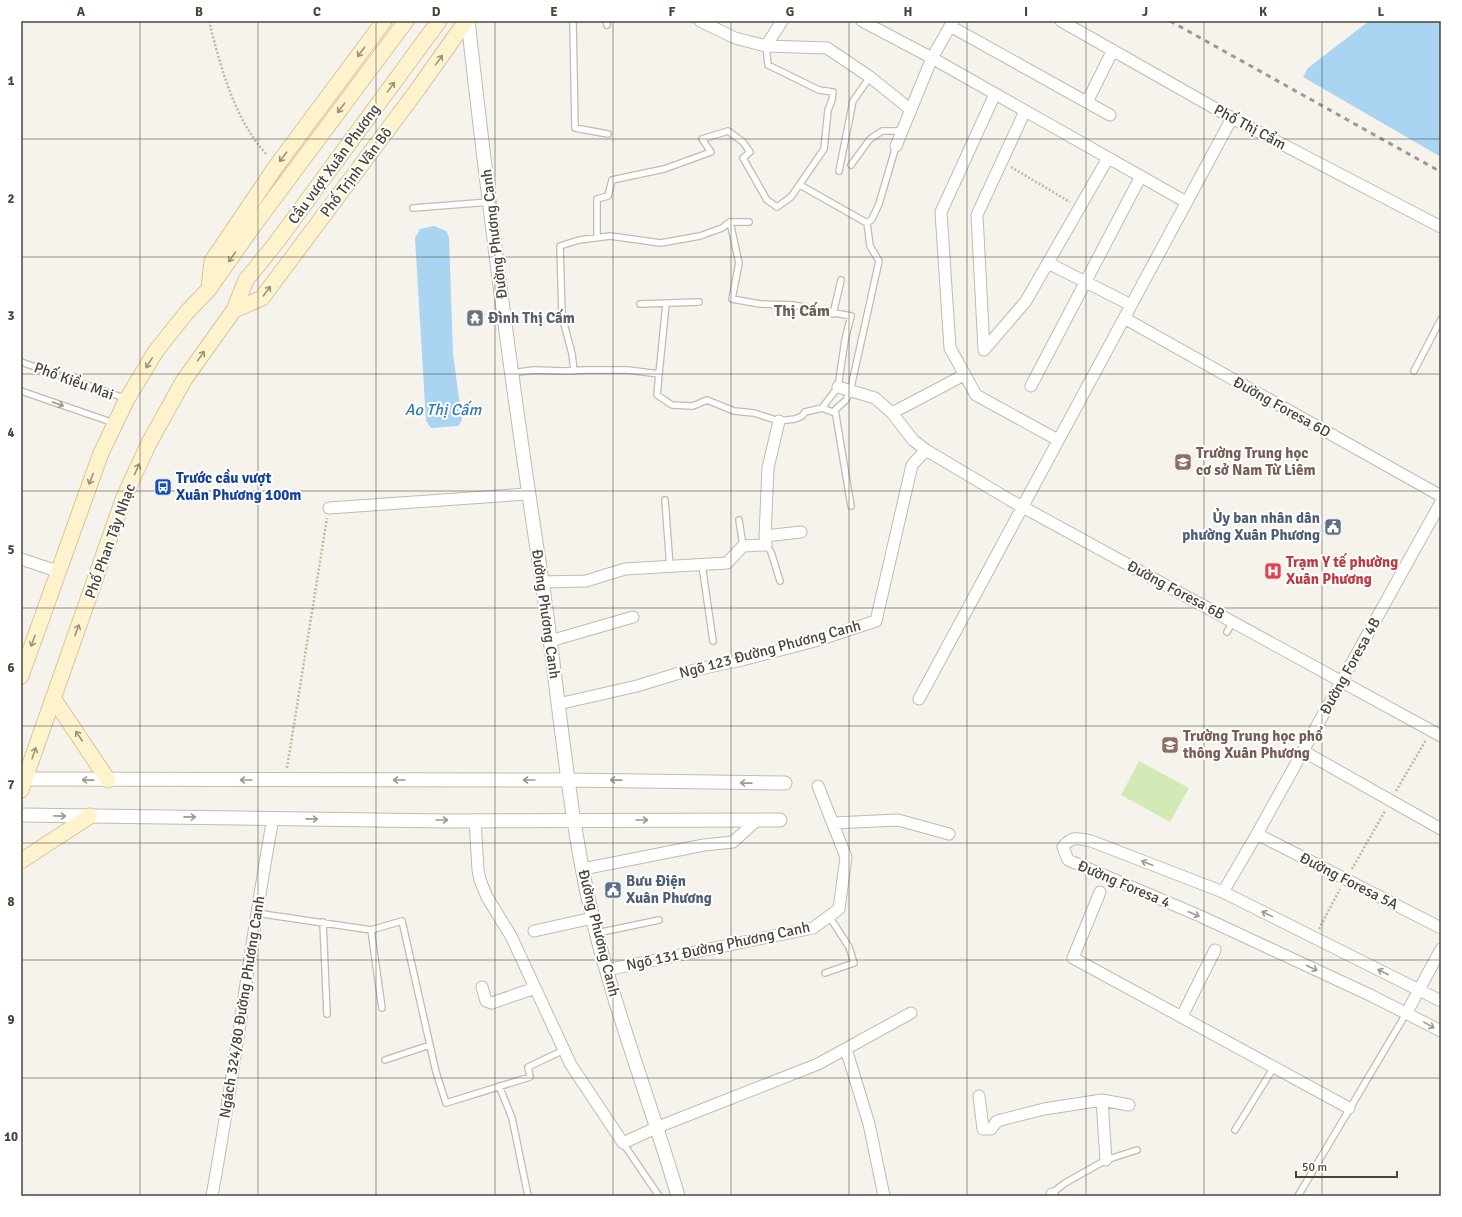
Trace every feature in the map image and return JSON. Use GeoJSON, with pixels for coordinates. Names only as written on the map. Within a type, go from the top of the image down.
{"type":"FeatureCollection","features":[{"type":"Feature","properties":{"kind":"main road"},"geometry":{"type":"LineString","coordinates":[[21,676],[57,571],[101,453],[127,399],[156,351],[187,312],[209,289],[212,261],[277,165],[384,21]]}},
{"type":"Feature","properties":{"kind":"main road","name":"Cầu vượt Xuân Phương"},"geometry":{"type":"LineString","coordinates":[[209,289],[254,225],[406,21]]}},
{"type":"Feature","properties":{"kind":"main road","name":"Cầu vượt Xuân Phương"},"geometry":{"type":"LineString","coordinates":[[234,310],[246,280],[276,243],[439,21]]}},
{"type":"Feature","properties":{"kind":"main road","name":"Phố Trịnh Văn Bô"},"geometry":{"type":"LineString","coordinates":[[234,310],[262,298],[467,21]]}},
{"type":"Feature","properties":{"kind":"main road","name":"Phố Phan Tây Nhạc"},"geometry":{"type":"LineString","coordinates":[[22,782],[124,497],[149,443],[184,380],[234,310]]}},
{"type":"Feature","properties":{"kind":"main road"},"geometry":{"type":"LineString","coordinates":[[53,698],[108,780]]}},
{"type":"Feature","properties":{"kind":"main road"},"geometry":{"type":"LineString","coordinates":[[21,861],[90,816]]}},
{"type":"Feature","properties":{"kind":"street","name":"Đường Phương Canh"},"geometry":{"type":"LineString","coordinates":[[467,21],[527,494],[542,582],[568,780],[583,869],[606,970],[658,1127],[678,1196]]}},
{"type":"Feature","properties":{"kind":"street"},"geometry":{"type":"LineString","coordinates":[[700,21],[735,38],[766,46],[827,48],[870,77],[911,110]]}},
{"type":"Feature","properties":{"kind":"street"},"geometry":{"type":"LineString","coordinates":[[766,46],[782,21]]}},
{"type":"Feature","properties":{"kind":"street"},"geometry":{"type":"LineString","coordinates":[[862,21],[932,58],[1186,202]]}},
{"type":"Feature","properties":{"kind":"street","name":"Phố Thị Cẩm"},"geometry":{"type":"LineString","coordinates":[[1061,21],[1232,118],[1441,227]]}},
{"type":"Feature","properties":{"kind":"street"},"geometry":{"type":"LineString","coordinates":[[896,146],[932,58],[952,24],[1110,115]]}},
{"type":"Feature","properties":{"kind":"street"},"geometry":{"type":"LineString","coordinates":[[1087,102],[1113,50]]}},
{"type":"Feature","properties":{"kind":"street"},"geometry":{"type":"LineString","coordinates":[[995,94],[941,212],[950,348],[976,395],[1058,440]]}},
{"type":"Feature","properties":{"kind":"street"},"geometry":{"type":"LineString","coordinates":[[1025,111],[977,215],[984,350],[1026,301],[1108,158]]}},
{"type":"Feature","properties":{"kind":"street"},"geometry":{"type":"LineString","coordinates":[[919,699],[1232,118]]}},
{"type":"Feature","properties":{"kind":"street"},"geometry":{"type":"LineString","coordinates":[[1031,386],[1140,176]]}},
{"type":"Feature","properties":{"kind":"street"},"geometry":{"type":"LineString","coordinates":[[1048,263],[1131,305]]}},
{"type":"Feature","properties":{"kind":"street","name":"Đường Foresa 6D"},"geometry":{"type":"LineString","coordinates":[[1124,318],[1441,496]]}},
{"type":"Feature","properties":{"kind":"street"},"geometry":{"type":"LineString","coordinates":[[892,413],[964,374]]}},
{"type":"Feature","properties":{"kind":"street","name":"Đường Foresa 6B"},"geometry":{"type":"LineString","coordinates":[[838,387],[850,392],[875,398],[892,413],[913,440],[926,450],[1022,507],[1234,621],[1436,733]]}},
{"type":"Feature","properties":{"kind":"street"},"geometry":{"type":"LineString","coordinates":[[766,541],[768,468],[779,421]]}},
{"type":"Feature","properties":{"kind":"street","name":"Ngõ 123 Đường Phương Canh"},"geometry":{"type":"LineString","coordinates":[[558,704],[637,686],[676,674],[742,660],[814,641],[876,621],[912,465],[926,450]]}},
{"type":"Feature","properties":{"kind":"street"},"geometry":{"type":"LineString","coordinates":[[328,508],[527,494]]}},
{"type":"Feature","properties":{"kind":"street","name":"Đường Foresa 4B"},"geometry":{"type":"LineString","coordinates":[[1222,892],[1257,834],[1441,502]]}},
{"type":"Feature","properties":{"kind":"street"},"geometry":{"type":"LineString","coordinates":[[542,582],[586,581],[625,570],[727,563],[743,546],[801,532]]}},
{"type":"Feature","properties":{"kind":"street"},"geometry":{"type":"LineString","coordinates":[[21,559],[57,571]]}},
{"type":"Feature","properties":{"kind":"street"},"geometry":{"type":"LineString","coordinates":[[550,641],[633,617]]}},
{"type":"Feature","properties":{"kind":"street"},"geometry":{"type":"LineString","coordinates":[[1303,752],[1441,829]]}},
{"type":"Feature","properties":{"kind":"street"},"geometry":{"type":"LineString","coordinates":[[22,782],[108,780],[568,780],[785,784]]}},
{"type":"Feature","properties":{"kind":"street","name":"Ngõ 131 Đường Phương Canh"},"geometry":{"type":"LineString","coordinates":[[606,970],[812,928],[839,909],[846,857],[818,786]]}},
{"type":"Feature","properties":{"kind":"street"},"geometry":{"type":"LineString","coordinates":[[21,815],[475,820],[780,820]]}},
{"type":"Feature","properties":{"kind":"street","name":"Ngách 324/80 Đường Phương Canh"},"geometry":{"type":"LineString","coordinates":[[212,1196],[223,1137],[255,913],[273,818]]}},
{"type":"Feature","properties":{"kind":"street"},"geometry":{"type":"LineString","coordinates":[[475,820],[480,880],[494,910],[511,936],[571,1065],[623,1143],[658,1127],[818,1064],[911,1013]]}},
{"type":"Feature","properties":{"kind":"street"},"geometry":{"type":"LineString","coordinates":[[583,869],[704,845],[733,842],[756,820]]}},
{"type":"Feature","properties":{"kind":"street"},"geometry":{"type":"LineString","coordinates":[[833,823],[898,820],[949,834]]}},
{"type":"Feature","properties":{"kind":"street","name":"Đường Foresa 5A"},"geometry":{"type":"LineString","coordinates":[[1257,834],[1441,928]]}},
{"type":"Feature","properties":{"kind":"street","name":"Đường Foresa 4"},"geometry":{"type":"LineString","coordinates":[[1441,1001],[1222,892],[1091,841],[1077,838],[1070,839],[1063,847],[1068,860],[1200,916],[1407,1012],[1441,1031]]}},
{"type":"Feature","properties":{"kind":"street"},"geometry":{"type":"LineString","coordinates":[[1100,892],[1073,958],[1349,1108]]}},
{"type":"Feature","properties":{"kind":"street"},"geometry":{"type":"LineString","coordinates":[[534,931],[593,918]]}},
{"type":"Feature","properties":{"kind":"street"},"geometry":{"type":"LineString","coordinates":[[1407,1012],[1441,949]]}},
{"type":"Feature","properties":{"kind":"street"},"geometry":{"type":"LineString","coordinates":[[1182,1016],[1215,950]]}},
{"type":"Feature","properties":{"kind":"street"},"geometry":{"type":"LineString","coordinates":[[482,987],[486,1001],[492,1003],[535,988]]}},
{"type":"Feature","properties":{"kind":"street"},"geometry":{"type":"LineString","coordinates":[[846,1049],[869,1124],[884,1196]]}},
{"type":"Feature","properties":{"kind":"street"},"geometry":{"type":"LineString","coordinates":[[979,1096],[983,1129],[991,1129],[997,1121],[1044,1109],[1102,1100],[1129,1105]]}},
{"type":"Feature","properties":{"kind":"street"},"geometry":{"type":"LineString","coordinates":[[1102,1100],[1106,1160]]}},
{"type":"Feature","properties":{"kind":"lane"},"geometry":{"type":"LineString","coordinates":[[573,21],[575,128],[608,134]]}},
{"type":"Feature","properties":{"kind":"lane"},"geometry":{"type":"LineString","coordinates":[[598,238],[597,199],[608,196],[612,180],[664,169],[711,152],[702,139],[728,131],[743,142],[750,152],[743,158],[767,200],[777,207],[791,197],[824,148],[828,110],[832,100],[832,92],[819,90],[797,77],[768,64],[766,46]]}},
{"type":"Feature","properties":{"kind":"lane"},"geometry":{"type":"LineString","coordinates":[[839,171],[853,101],[870,77]]}},
{"type":"Feature","properties":{"kind":"lane"},"geometry":{"type":"LineString","coordinates":[[850,165],[870,139],[882,131],[903,131]]}},
{"type":"Feature","properties":{"kind":"lane"},"geometry":{"type":"LineString","coordinates":[[867,223],[872,219],[879,204],[896,146]]}},
{"type":"Feature","properties":{"kind":"lane"},"geometry":{"type":"LineString","coordinates":[[800,185],[867,223]]}},
{"type":"Feature","properties":{"kind":"lane"},"geometry":{"type":"LineString","coordinates":[[414,208],[490,202]]}},
{"type":"Feature","properties":{"kind":"lane"},"geometry":{"type":"LineString","coordinates":[[730,222],[739,263],[732,299],[760,304],[793,305],[833,314],[851,316],[845,340],[838,387],[822,408]]}},
{"type":"Feature","properties":{"kind":"lane"},"geometry":{"type":"LineString","coordinates":[[574,371],[572,354],[562,316],[560,246],[578,240],[610,236],[661,243],[700,236],[722,228],[730,222],[749,222]]}},
{"type":"Feature","properties":{"kind":"lane"},"geometry":{"type":"LineString","coordinates":[[851,506],[835,410],[846,400],[850,392],[879,261],[870,246],[867,223]]}},
{"type":"Feature","properties":{"kind":"lane"},"geometry":{"type":"LineString","coordinates":[[833,314],[842,280]]}},
{"type":"Feature","properties":{"kind":"lane"},"geometry":{"type":"LineString","coordinates":[[640,304],[699,302]]}},
{"type":"Feature","properties":{"kind":"lane"},"geometry":{"type":"LineString","coordinates":[[666,304],[657,395],[672,405],[693,406],[707,400],[734,411],[754,412],[779,421],[795,419],[802,416],[805,412],[822,408],[835,413]]}},
{"type":"Feature","properties":{"kind":"lane"},"geometry":{"type":"LineString","coordinates":[[1414,371],[1441,319]]}},
{"type":"Feature","properties":{"kind":"lane","name":"Phố Kiều Mai"},"geometry":{"type":"LineString","coordinates":[[21,362],[127,399]]}},
{"type":"Feature","properties":{"kind":"lane"},"geometry":{"type":"LineString","coordinates":[[511,372],[534,370],[628,370],[659,374]]}},
{"type":"Feature","properties":{"kind":"lane","name":"Phố Kiều Mai"},"geometry":{"type":"LineString","coordinates":[[21,391],[114,424]]}},
{"type":"Feature","properties":{"kind":"lane"},"geometry":{"type":"LineString","coordinates":[[665,500],[670,567]]}},
{"type":"Feature","properties":{"kind":"lane"},"geometry":{"type":"LineString","coordinates":[[738,520],[743,546]]}},
{"type":"Feature","properties":{"kind":"lane"},"geometry":{"type":"LineString","coordinates":[[766,541],[780,581]]}},
{"type":"Feature","properties":{"kind":"lane"},"geometry":{"type":"LineString","coordinates":[[702,565],[713,641]]}},
{"type":"Feature","properties":{"kind":"lane"},"geometry":{"type":"LineString","coordinates":[[1227,632],[1234,621]]}},
{"type":"Feature","properties":{"kind":"lane"},"geometry":{"type":"LineString","coordinates":[[255,913],[371,930],[402,922],[430,1045],[446,1103],[530,1077],[528,1067],[564,1050]]}},
{"type":"Feature","properties":{"kind":"lane"},"geometry":{"type":"LineString","coordinates":[[825,973],[854,963],[849,947],[828,916]]}},
{"type":"Feature","properties":{"kind":"lane"},"geometry":{"type":"LineString","coordinates":[[597,933],[659,920]]}},
{"type":"Feature","properties":{"kind":"lane"},"geometry":{"type":"LineString","coordinates":[[323,922],[327,1014]]}},
{"type":"Feature","properties":{"kind":"lane"},"geometry":{"type":"LineString","coordinates":[[371,930],[382,1008]]}},
{"type":"Feature","properties":{"kind":"lane"},"geometry":{"type":"LineString","coordinates":[[1298,1196],[1407,1012]]}},
{"type":"Feature","properties":{"kind":"lane"},"geometry":{"type":"LineString","coordinates":[[385,1060],[430,1045]]}},
{"type":"Feature","properties":{"kind":"lane"},"geometry":{"type":"LineString","coordinates":[[1235,1130],[1274,1066]]}},
{"type":"Feature","properties":{"kind":"lane"},"geometry":{"type":"LineString","coordinates":[[499,1086],[512,1118],[528,1196]]}},
{"type":"Feature","properties":{"kind":"lane"},"geometry":{"type":"LineString","coordinates":[[623,1143],[659,1196]]}},
{"type":"Feature","properties":{"kind":"lane"},"geometry":{"type":"LineString","coordinates":[[1051,1195],[1064,1183],[1106,1160],[1136,1150]]}},
{"type":"Feature","properties":{"kind":"path"},"geometry":{"type":"LineString","coordinates":[[209,21],[224,78],[253,140],[277,165]]}},
{"type":"Feature","properties":{"kind":"path"},"geometry":{"type":"LineString","coordinates":[[1002,162],[1080,208]]}},
{"type":"Feature","properties":{"kind":"path"},"geometry":{"type":"LineString","coordinates":[[285,780],[328,508]]}},
{"type":"Feature","properties":{"kind":"path"},"geometry":{"type":"LineString","coordinates":[[1314,938],[1390,801],[1436,733]]}},
{"type":"Feature","properties":{"kind":"green space"},"geometry":{"type":"Polygon","coordinates":[[[1139,761],[1189,788],[1170,822],[1121,795],[1139,761]]]}},
{"type":"Feature","properties":{"kind":"water"},"geometry":{"type":"Polygon","coordinates":[[[1369,21],[1441,21],[1441,157],[1303,77],[1308,68],[1369,21]]]}},
{"type":"Feature","properties":{"kind":"water","name":"Ao Thị Cấm"},"geometry":{"type":"Polygon","coordinates":[[[434,226],[446,231],[449,237],[453,354],[462,420],[458,426],[431,428],[426,421],[415,238],[420,229],[434,226]]]}},
{"type":"Feature","properties":{"kind":"railway"},"geometry":{"type":"LineString","coordinates":[[1170,21],[1441,172]]}},
{"type":"Feature","properties":{"kind":"place","name":"Đình Thị Cấm"},"geometry":{"type":"Point","coordinates":[475,318]}},
{"type":"Feature","properties":{"kind":"place","name":"Trường Trung học cơ sở Nam Từ Liêm"},"geometry":{"type":"Point","coordinates":[1183,462]}},
{"type":"Feature","properties":{"kind":"place","name":"Trước cầu vượt Xuân Phương 100m"},"geometry":{"type":"Point","coordinates":[163,487]}},
{"type":"Feature","properties":{"kind":"place","name":"Ủy ban nhân dân phường Xuân Phương"},"geometry":{"type":"Point","coordinates":[1333,527]}},
{"type":"Feature","properties":{"kind":"place","name":"Trạm Y tế phường Xuân Phương"},"geometry":{"type":"Point","coordinates":[1273,571]}},
{"type":"Feature","properties":{"kind":"place","name":"Trường Trung học phổ thông Xuân Phương"},"geometry":{"type":"Point","coordinates":[1170,745]}},
{"type":"Feature","properties":{"kind":"place","name":"Bưu Điện Xuân Phương"},"geometry":{"type":"Point","coordinates":[613,890]}},
{"type":"Feature","properties":{"kind":"district","name":"Thị Cấm"},"geometry":{"type":"Point","coordinates":[802,310]}}]}
